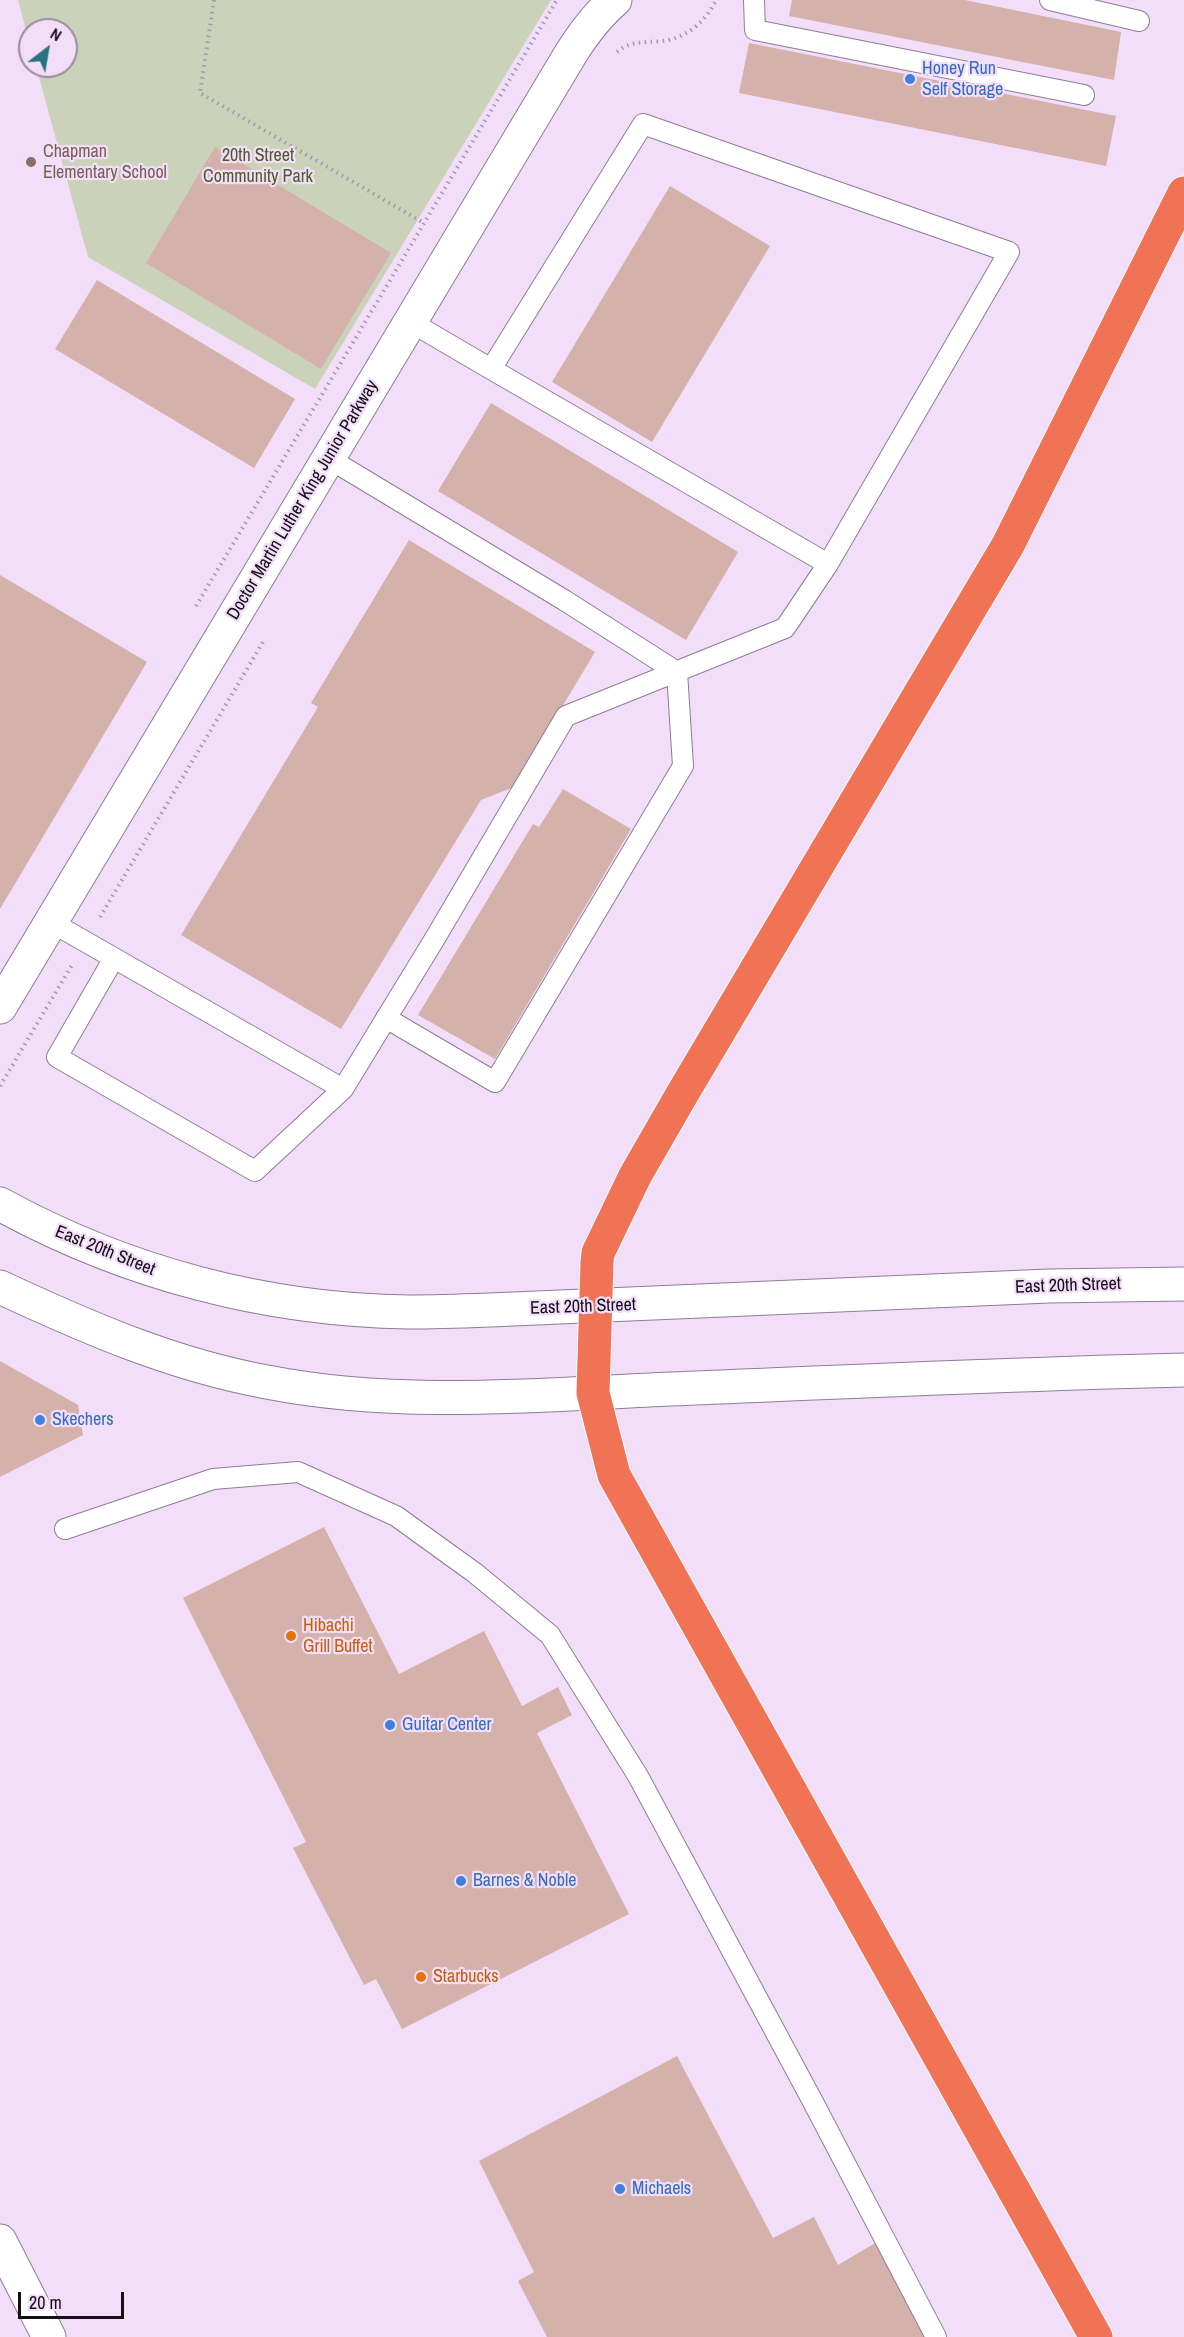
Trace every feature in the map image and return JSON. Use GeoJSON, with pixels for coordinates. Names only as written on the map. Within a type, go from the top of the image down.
{"type":"FeatureCollection","features":[{"type":"Feature","properties":{"kind":"highway"},"geometry":{"type":"LineString","coordinates":[[1096,2337],[614,1475],[593,1393],[598,1253],[635,1176],[1008,545],[1184,193]]}},
{"type":"Feature","properties":{"kind":"street","name":"Doctor Martin Luther King Junior Parkway"},"geometry":{"type":"LineString","coordinates":[[0,1007],[570,54],[603,10],[615,0]]}},
{"type":"Feature","properties":{"kind":"street","name":"East 20th Street"},"geometry":{"type":"LineString","coordinates":[[0,1204],[93,1248],[173,1278],[287,1302],[409,1312],[1037,1287],[1184,1284]]}},
{"type":"Feature","properties":{"kind":"street"},"geometry":{"type":"LineString","coordinates":[[0,1287],[69,1319],[186,1363],[267,1383],[361,1394],[500,1397],[1184,1370]]}},
{"type":"Feature","properties":{"kind":"street"},"geometry":{"type":"LineString","coordinates":[[0,2241],[50,2337]]}},
{"type":"Feature","properties":{"kind":"lane"},"geometry":{"type":"LineString","coordinates":[[754,0],[755,30],[1084,95]]}},
{"type":"Feature","properties":{"kind":"lane"},"geometry":{"type":"LineString","coordinates":[[1050,0],[1139,21]]}},
{"type":"Feature","properties":{"kind":"lane"},"geometry":{"type":"LineString","coordinates":[[114,958],[57,1057],[255,1171],[343,1089],[566,716],[785,628],[828,564],[1009,252],[643,124],[491,369]]}},
{"type":"Feature","properties":{"kind":"lane"},"geometry":{"type":"LineString","coordinates":[[409,321],[828,564]]}},
{"type":"Feature","properties":{"kind":"lane"},"geometry":{"type":"LineString","coordinates":[[328,458],[564,600],[677,672]]}},
{"type":"Feature","properties":{"kind":"lane"},"geometry":{"type":"LineString","coordinates":[[386,1018],[495,1082],[683,766],[677,672]]}},
{"type":"Feature","properties":{"kind":"lane"},"geometry":{"type":"LineString","coordinates":[[51,922],[343,1089]]}},
{"type":"Feature","properties":{"kind":"lane"},"geometry":{"type":"LineString","coordinates":[[65,1529],[213,1479],[298,1472],[396,1516],[475,1573],[550,1635],[643,1787],[936,2337]]}},
{"type":"Feature","properties":{"kind":"path"},"geometry":{"type":"LineString","coordinates":[[214,0],[200,93],[424,222]]}},
{"type":"Feature","properties":{"kind":"path"},"geometry":{"type":"LineString","coordinates":[[191,614],[557,0]]}},
{"type":"Feature","properties":{"kind":"path"},"geometry":{"type":"LineString","coordinates":[[616,53],[636,42],[673,40],[687,33],[707,16],[716,0]]}},
{"type":"Feature","properties":{"kind":"path"},"geometry":{"type":"LineString","coordinates":[[0,1086],[264,640]]}},
{"type":"Feature","properties":{"kind":"green space","name":"20th Street Community Park"},"geometry":{"type":"Polygon","coordinates":[[[18,0],[551,0],[315,389],[88,257],[39,78],[78,78],[78,18],[23,18],[18,0]]]}},
{"type":"Feature","properties":{"kind":"building"},"geometry":{"type":"Polygon","coordinates":[[[792,0],[965,0],[1121,32],[1114,80],[789,16],[792,0]]]}},
{"type":"Feature","properties":{"kind":"building"},"geometry":{"type":"Polygon","coordinates":[[[749,43],[1116,116],[1106,166],[739,93],[749,43]]]}},
{"type":"Feature","properties":{"kind":"building"},"geometry":{"type":"Polygon","coordinates":[[[215,147],[391,253],[321,369],[146,263],[215,147]]]}},
{"type":"Feature","properties":{"kind":"building"},"geometry":{"type":"Polygon","coordinates":[[[670,186],[770,246],[652,442],[552,382],[670,186]]]}},
{"type":"Feature","properties":{"kind":"building"},"geometry":{"type":"Polygon","coordinates":[[[97,280],[295,399],[254,468],[55,349],[97,280]]]}},
{"type":"Feature","properties":{"kind":"building"},"geometry":{"type":"Polygon","coordinates":[[[491,403],[738,552],[686,640],[438,491],[491,403]]]}},
{"type":"Feature","properties":{"kind":"building"},"geometry":{"type":"Polygon","coordinates":[[[409,540],[595,652],[514,787],[481,800],[341,1029],[181,935],[318,707],[311,703],[409,540]]]}},
{"type":"Feature","properties":{"kind":"building"},"geometry":{"type":"Polygon","coordinates":[[[0,575],[147,662],[0,909],[0,575]]]}},
{"type":"Feature","properties":{"kind":"building"},"geometry":{"type":"Polygon","coordinates":[[[563,789],[631,829],[495,1059],[418,1015],[533,824],[539,827],[563,789]]]}},
{"type":"Feature","properties":{"kind":"building","name":"Skechers"},"geometry":{"type":"Polygon","coordinates":[[[0,1361],[78,1405],[83,1435],[0,1477],[0,1361]]]}},
{"type":"Feature","properties":{"kind":"building"},"geometry":{"type":"Polygon","coordinates":[[[324,1527],[399,1674],[484,1631],[522,1706],[558,1687],[572,1715],[537,1733],[629,1914],[402,2029],[376,1979],[364,1985],[293,1848],[306,1842],[183,1598],[324,1527]]]}},
{"type":"Feature","properties":{"kind":"building","name":"Michaels"},"geometry":{"type":"Polygon","coordinates":[[[677,2056],[773,2238],[814,2217],[838,2265],[877,2242],[925,2337],[547,2337],[518,2281],[534,2272],[479,2161],[677,2056]]]}},
{"type":"Feature","properties":{"kind":"place","name":"Honey Run Self Storage"},"geometry":{"type":"Point","coordinates":[910,79]}},
{"type":"Feature","properties":{"kind":"place","name":"Chapman Elementary School"},"geometry":{"type":"Point","coordinates":[31,162]}},
{"type":"Feature","properties":{"kind":"place","name":"Skechers"},"geometry":{"type":"Point","coordinates":[40,1420]}},
{"type":"Feature","properties":{"kind":"place","name":"Hibachi Grill Buffet"},"geometry":{"type":"Point","coordinates":[291,1636]}},
{"type":"Feature","properties":{"kind":"place","name":"Guitar Center"},"geometry":{"type":"Point","coordinates":[390,1725]}},
{"type":"Feature","properties":{"kind":"place","name":"Barnes & Noble"},"geometry":{"type":"Point","coordinates":[461,1881]}},
{"type":"Feature","properties":{"kind":"place","name":"Starbucks"},"geometry":{"type":"Point","coordinates":[421,1977]}},
{"type":"Feature","properties":{"kind":"place","name":"Michaels"},"geometry":{"type":"Point","coordinates":[620,2189]}}]}
